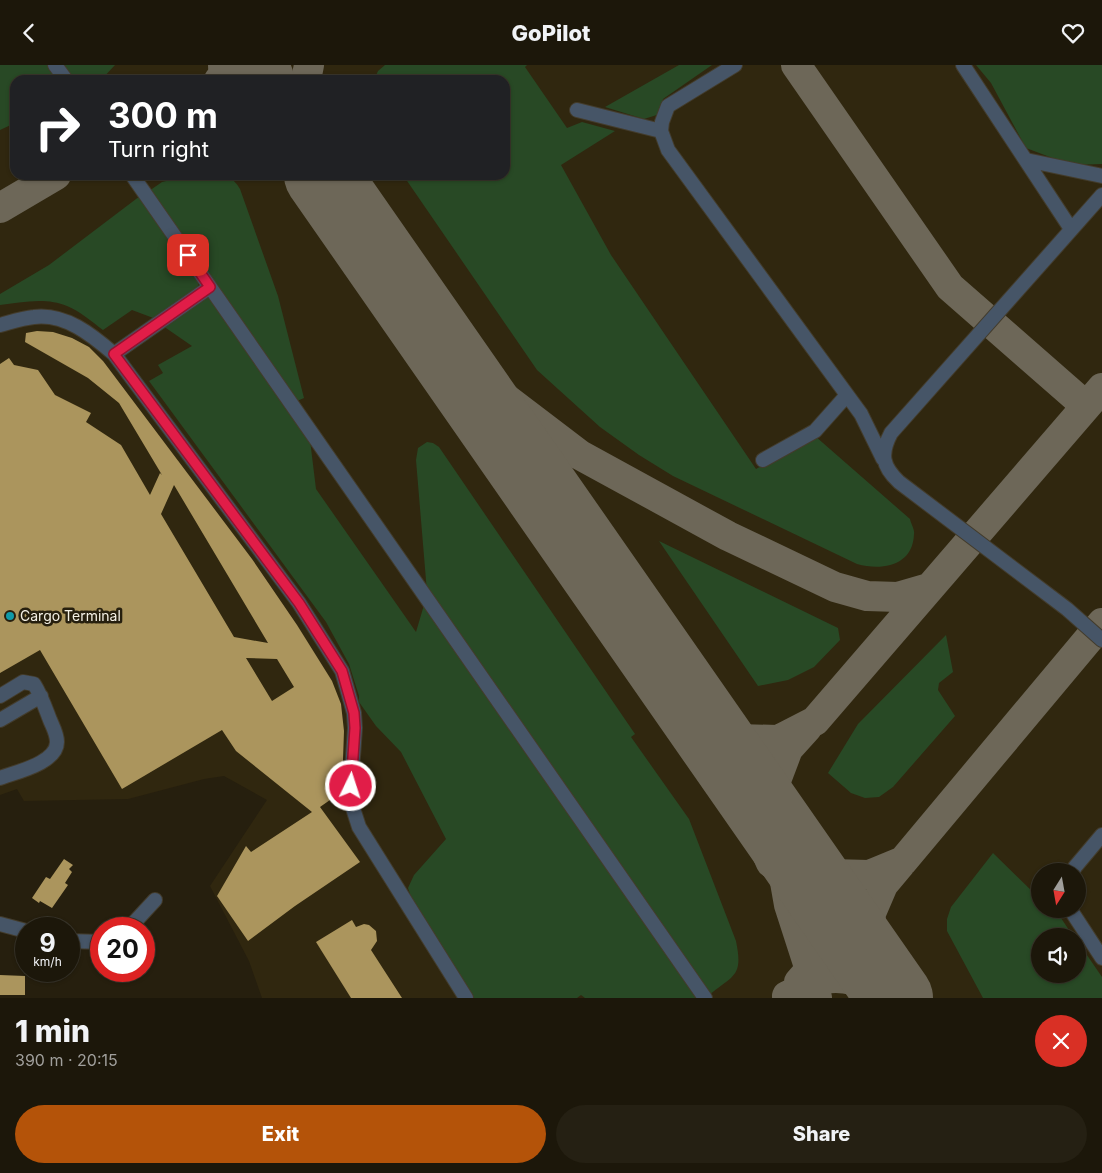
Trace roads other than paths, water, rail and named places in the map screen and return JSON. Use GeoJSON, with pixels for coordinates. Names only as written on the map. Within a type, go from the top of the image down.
{"type":"FeatureCollection","features":[{"type":"Feature","properties":{"kind":"street"},"geometry":{"type":"LineString","coordinates":[[735,65],[668,106],[661,131],[668,150],[861,414],[888,473],[1067,609],[1102,640]]}},
{"type":"Feature","properties":{"kind":"street"},"geometry":{"type":"LineString","coordinates":[[963,65],[1071,229]]}},
{"type":"Feature","properties":{"kind":"street"},"geometry":{"type":"LineString","coordinates":[[577,110],[661,131]]}},
{"type":"Feature","properties":{"kind":"street"},"geometry":{"type":"LineString","coordinates":[[1026,160],[1102,176]]}},
{"type":"Feature","properties":{"kind":"street"},"geometry":{"type":"LineString","coordinates":[[135,180],[705,998]]}},
{"type":"Feature","properties":{"kind":"street"},"geometry":{"type":"LineString","coordinates":[[883,459],[884,445],[890,433],[1102,195]]}},
{"type":"Feature","properties":{"kind":"street"},"geometry":{"type":"LineString","coordinates":[[114,354],[210,287]]}},
{"type":"Feature","properties":{"kind":"street"},"geometry":{"type":"LineString","coordinates":[[0,325],[35,317],[52,317],[74,325],[96,338],[114,354],[299,603],[342,671],[354,713],[355,728],[350,799],[359,827],[466,998]]}},
{"type":"Feature","properties":{"kind":"street"},"geometry":{"type":"LineString","coordinates":[[763,460],[815,431],[847,395]]}},
{"type":"Feature","properties":{"kind":"street"},"geometry":{"type":"LineString","coordinates":[[0,696],[23,682],[34,684],[41,696],[56,736],[57,744],[54,752],[48,759],[0,778]]}},
{"type":"Feature","properties":{"kind":"street"},"geometry":{"type":"LineString","coordinates":[[0,720],[41,696]]}},
{"type":"Feature","properties":{"kind":"street"},"geometry":{"type":"LineString","coordinates":[[1078,863],[1102,835]]}},
{"type":"Feature","properties":{"kind":"street"},"geometry":{"type":"LineString","coordinates":[[139,917],[155,900]]}},
{"type":"Feature","properties":{"kind":"street"},"geometry":{"type":"LineString","coordinates":[[1076,918],[1102,958]]}},
{"type":"Feature","properties":{"kind":"street"},"geometry":{"type":"LineString","coordinates":[[0,924],[15,928]]}},
{"type":"Feature","properties":{"kind":"place","name":"Cargo Terminal"},"geometry":{"type":"Point","coordinates":[10,616]}}]}
